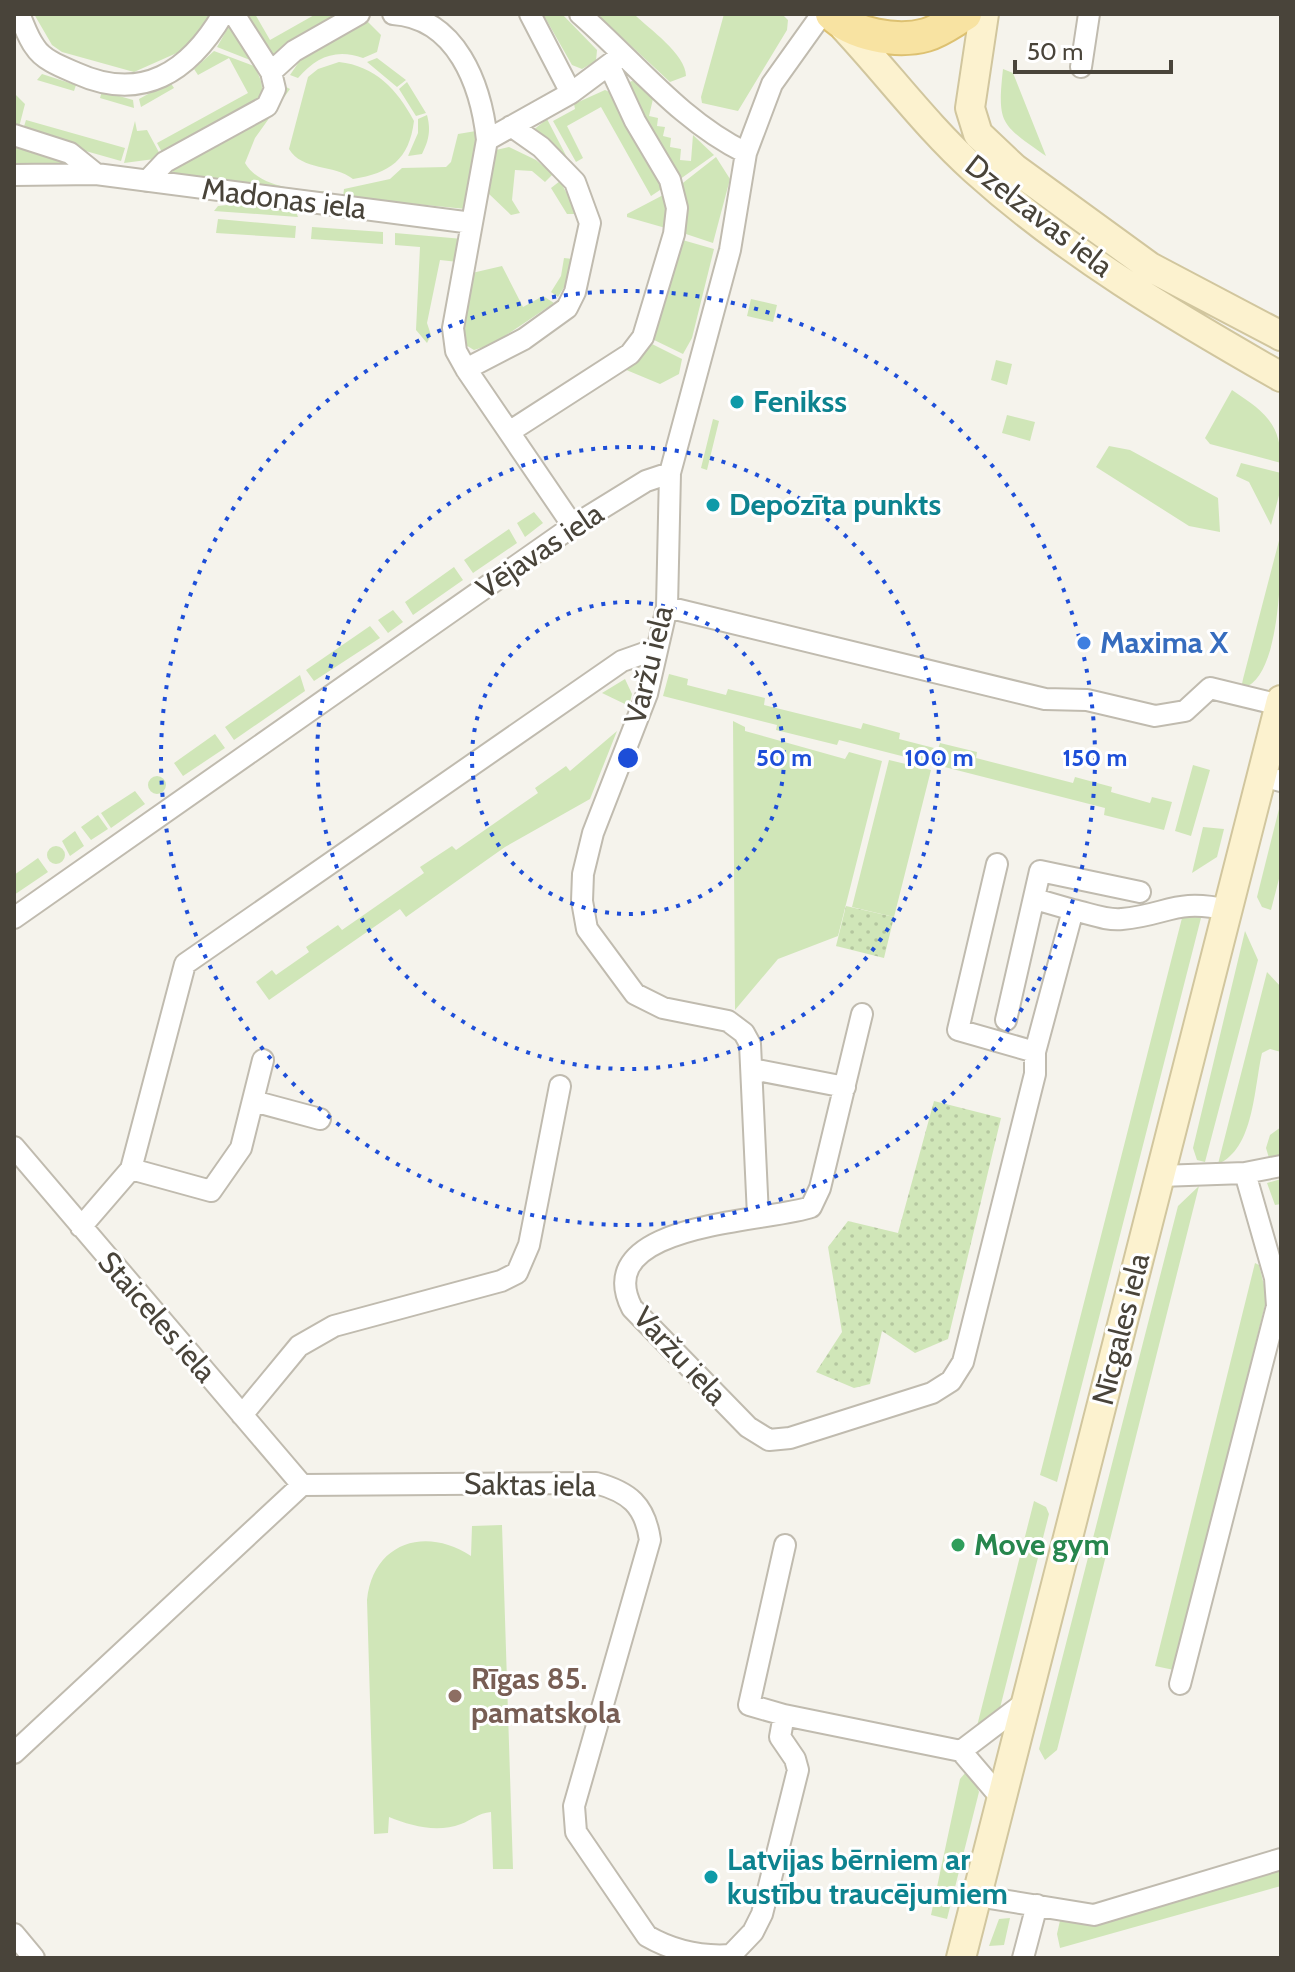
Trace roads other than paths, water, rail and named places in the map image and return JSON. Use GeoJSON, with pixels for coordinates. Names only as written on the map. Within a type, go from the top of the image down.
{"type":"FeatureCollection","features":[{"type":"Feature","properties":{"kind":"main road"},"geometry":{"type":"LineString","coordinates":[[833,18],[908,38],[929,35],[965,14]]}},
{"type":"Feature","properties":{"kind":"street"},"geometry":{"type":"LineString","coordinates":[[19,14],[36,50],[57,65],[83,77],[135,87],[174,70],[185,61],[205,44],[223,14]]}},
{"type":"Feature","properties":{"kind":"street"},"geometry":{"type":"LineString","coordinates":[[147,181],[165,162],[267,106],[275,89],[271,72],[234,14]]}},
{"type":"Feature","properties":{"kind":"street"},"geometry":{"type":"LineString","coordinates":[[271,72],[294,51],[359,14]]}},
{"type":"Feature","properties":{"kind":"street"},"geometry":{"type":"LineString","coordinates":[[393,14],[406,15],[453,45],[473,72],[483,104],[487,140],[453,328],[456,351],[573,526]]}},
{"type":"Feature","properties":{"kind":"street"},"geometry":{"type":"LineString","coordinates":[[530,14],[571,93]]}},
{"type":"Feature","properties":{"kind":"street"},"geometry":{"type":"LineString","coordinates":[[580,14],[616,61],[704,127],[746,153]]}},
{"type":"Feature","properties":{"kind":"street","name":"Dzelzavas iela"},"geometry":{"type":"LineString","coordinates":[[984,14],[970,108],[978,134],[1014,168],[1150,267],[1281,336]]}},
{"type":"Feature","properties":{"kind":"street"},"geometry":{"type":"LineString","coordinates":[[1081,67],[1089,14]]}},
{"type":"Feature","properties":{"kind":"street"},"geometry":{"type":"LineString","coordinates":[[670,473],[730,250],[746,153],[772,84],[833,18]]}},
{"type":"Feature","properties":{"kind":"street","name":"Dzelzavas iela"},"geometry":{"type":"LineString","coordinates":[[833,18],[975,170],[1071,247],[1192,326],[1281,377]]}},
{"type":"Feature","properties":{"kind":"street"},"geometry":{"type":"LineString","coordinates":[[487,140],[571,93],[616,61]]}},
{"type":"Feature","properties":{"kind":"street"},"geometry":{"type":"LineString","coordinates":[[509,432],[630,354],[643,337],[674,234],[677,208],[672,186],[635,121],[616,61]]}},
{"type":"Feature","properties":{"kind":"street"},"geometry":{"type":"LineString","coordinates":[[466,369],[524,339],[567,308],[575,292],[590,223],[575,182],[541,147],[511,126]]}},
{"type":"Feature","properties":{"kind":"street","name":"Madonas iela"},"geometry":{"type":"LineString","coordinates":[[14,135],[70,153],[96,174]]}},
{"type":"Feature","properties":{"kind":"street","name":"Madonas iela"},"geometry":{"type":"LineString","coordinates":[[14,175],[96,174],[472,223]]}},
{"type":"Feature","properties":{"kind":"street","name":"Vējavas iela"},"geometry":{"type":"LineString","coordinates":[[14,918],[573,526],[646,481],[670,473]]}},
{"type":"Feature","properties":{"kind":"street","name":"Varžu iela"},"geometry":{"type":"LineString","coordinates":[[670,473],[667,607],[647,694],[593,833],[583,874],[582,901],[587,929],[642,1000],[728,1021],[744,1033],[750,1044],[758,1216],[657,1241],[639,1254],[628,1271],[626,1286],[632,1308],[748,1427],[769,1440],[790,1438],[932,1393],[951,1381],[963,1362],[1035,1074],[1035,1052],[1073,910]]}},
{"type":"Feature","properties":{"kind":"street"},"geometry":{"type":"LineString","coordinates":[[667,607],[1045,699],[1087,700],[1155,716],[1185,711],[1210,688],[1280,702]]}},
{"type":"Feature","properties":{"kind":"street"},"geometry":{"type":"LineString","coordinates":[[81,1227],[131,1169],[185,964],[622,661],[656,649]]}},
{"type":"Feature","properties":{"kind":"street","name":"Nīcgales iela"},"geometry":{"type":"LineString","coordinates":[[961,1958],[1228,910],[1271,779],[1280,702]]}},
{"type":"Feature","properties":{"kind":"street"},"geometry":{"type":"LineString","coordinates":[[997,864],[958,1030],[1035,1052]]}},
{"type":"Feature","properties":{"kind":"street"},"geometry":{"type":"LineString","coordinates":[[1006,1020],[1040,871],[1140,892]]}},
{"type":"Feature","properties":{"kind":"street"},"geometry":{"type":"LineString","coordinates":[[1035,899],[1121,920],[1199,903],[1228,910]]}},
{"type":"Feature","properties":{"kind":"street"},"geometry":{"type":"LineString","coordinates":[[758,1216],[789,1215],[811,1207],[820,1188],[862,1014]]}},
{"type":"Feature","properties":{"kind":"street"},"geometry":{"type":"LineString","coordinates":[[131,1169],[211,1191],[241,1148],[263,1060]]}},
{"type":"Feature","properties":{"kind":"street"},"geometry":{"type":"LineString","coordinates":[[752,1069],[845,1087]]}},
{"type":"Feature","properties":{"kind":"street"},"geometry":{"type":"LineString","coordinates":[[242,1415],[310,1337],[334,1326],[501,1281],[517,1273],[529,1245],[560,1086]]}},
{"type":"Feature","properties":{"kind":"street"},"geometry":{"type":"LineString","coordinates":[[253,1101],[320,1119]]}},
{"type":"Feature","properties":{"kind":"street","name":"Staiceles iela"},"geometry":{"type":"LineString","coordinates":[[14,1147],[302,1485]]}},
{"type":"Feature","properties":{"kind":"street"},"geometry":{"type":"LineString","coordinates":[[1160,1176],[1245,1173],[1281,1166]]}},
{"type":"Feature","properties":{"kind":"street"},"geometry":{"type":"LineString","coordinates":[[1180,1684],[1277,1306],[1275,1278],[1245,1173]]}},
{"type":"Feature","properties":{"kind":"street","name":"Saktas iela"},"geometry":{"type":"LineString","coordinates":[[302,1485],[596,1483],[621,1490],[638,1504],[648,1522],[648,1555],[574,1806],[576,1832],[647,1936],[665,1946],[710,1957],[732,1956]]}},
{"type":"Feature","properties":{"kind":"street"},"geometry":{"type":"LineString","coordinates":[[14,1753],[302,1485]]}},
{"type":"Feature","properties":{"kind":"street"},"geometry":{"type":"LineString","coordinates":[[785,1545],[749,1705],[961,1751],[1002,1799]]}},
{"type":"Feature","properties":{"kind":"street"},"geometry":{"type":"LineString","coordinates":[[961,1751],[1027,1701]]}},
{"type":"Feature","properties":{"kind":"street"},"geometry":{"type":"LineString","coordinates":[[732,1956],[753,1932],[762,1914],[798,1770],[795,1759],[780,1737],[784,1715]]}},
{"type":"Feature","properties":{"kind":"street"},"geometry":{"type":"LineString","coordinates":[[977,1896],[1094,1915],[1281,1859]]}},
{"type":"Feature","properties":{"kind":"street"},"geometry":{"type":"LineString","coordinates":[[1023,1958],[1037,1905]]}},
{"type":"Feature","properties":{"kind":"street"},"geometry":{"type":"LineString","coordinates":[[14,1934],[34,1958]]}},
{"type":"Feature","properties":{"kind":"place","name":"Fenikss"},"geometry":{"type":"Point","coordinates":[737,402]}},
{"type":"Feature","properties":{"kind":"place","name":"Depozīta punkts"},"geometry":{"type":"Point","coordinates":[713,505]}},
{"type":"Feature","properties":{"kind":"place","name":"Maxima X"},"geometry":{"type":"Point","coordinates":[1084,643]}},
{"type":"Feature","properties":{"kind":"place","name":"Move gym"},"geometry":{"type":"Point","coordinates":[958,1545]}},
{"type":"Feature","properties":{"kind":"place","name":"Rīgas 85. pamatskola"},"geometry":{"type":"Point","coordinates":[455,1696]}},
{"type":"Feature","properties":{"kind":"place","name":"Latvijas bērniem ar kustību traucējumiem"},"geometry":{"type":"Point","coordinates":[711,1877]}}]}
